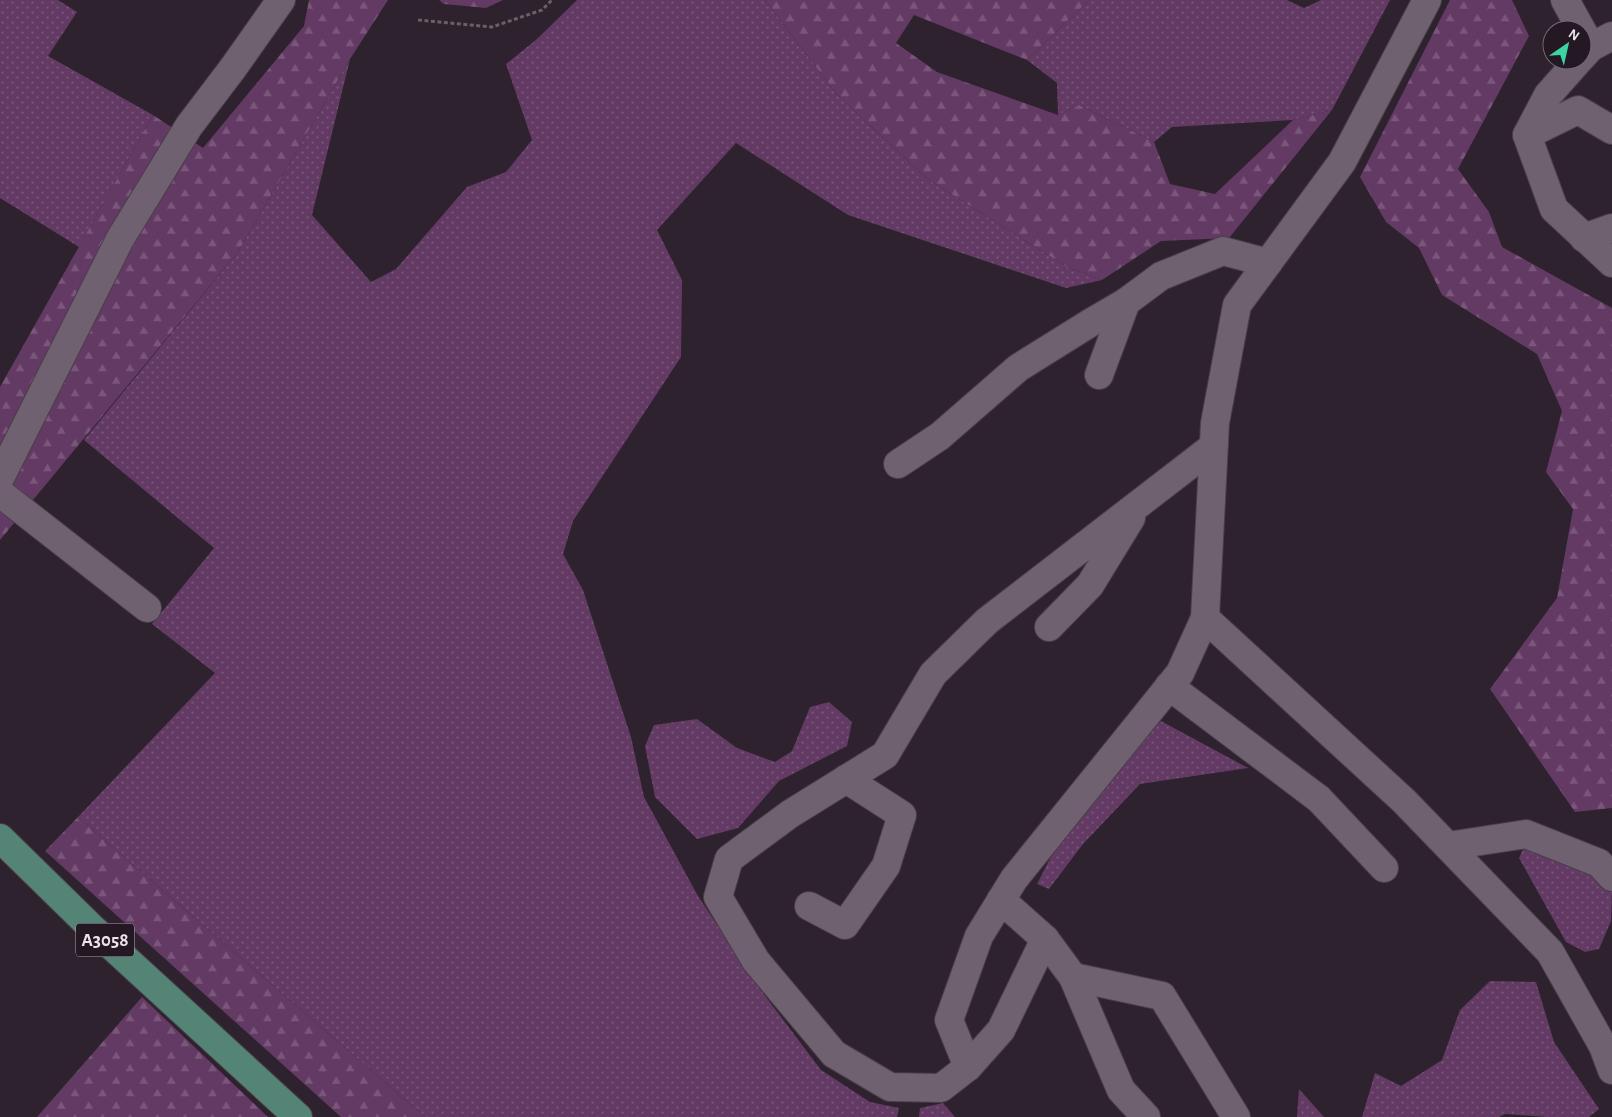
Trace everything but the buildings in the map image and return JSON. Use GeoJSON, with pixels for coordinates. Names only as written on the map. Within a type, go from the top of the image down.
{"type":"FeatureCollection","features":[{"type":"Feature","properties":{"kind":"main road","name":"A3058"},"geometry":{"type":"LineString","coordinates":[[0,838],[92,928],[298,1117]]}},
{"type":"Feature","properties":{"kind":"lane"},"geometry":{"type":"LineString","coordinates":[[0,478],[120,239],[189,126],[233,68],[280,0]]}},
{"type":"Feature","properties":{"kind":"lane"},"geometry":{"type":"LineString","coordinates":[[968,1067],[949,1020],[979,936],[1014,879],[1180,673],[1205,618],[1215,423],[1237,305],[1342,162],[1427,0]]}},
{"type":"Feature","properties":{"kind":"lane"},"geometry":{"type":"LineString","coordinates":[[1565,0],[1575,20]]}},
{"type":"Feature","properties":{"kind":"lane"},"geometry":{"type":"LineString","coordinates":[[1572,70],[1548,95],[1527,135],[1554,209],[1612,263]]}},
{"type":"Feature","properties":{"kind":"lane"},"geometry":{"type":"LineString","coordinates":[[1527,135],[1578,110],[1612,130]]}},
{"type":"Feature","properties":{"kind":"lane"},"geometry":{"type":"LineString","coordinates":[[1584,238],[1612,228]]}},
{"type":"Feature","properties":{"kind":"lane"},"geometry":{"type":"LineString","coordinates":[[898,464],[940,436],[1018,368],[1126,302],[1161,276],[1223,251],[1268,263]]}},
{"type":"Feature","properties":{"kind":"lane"},"geometry":{"type":"LineString","coordinates":[[1100,375],[1126,302]]}},
{"type":"Feature","properties":{"kind":"lane"},"geometry":{"type":"LineString","coordinates":[[1045,939],[1001,1030],[968,1067],[941,1088],[890,1087],[834,1054],[756,961],[718,897],[729,859],[790,814],[885,755],[933,674],[987,621],[1214,446]]}},
{"type":"Feature","properties":{"kind":"lane"},"geometry":{"type":"LineString","coordinates":[[0,493],[148,608]]}},
{"type":"Feature","properties":{"kind":"lane"},"geometry":{"type":"LineString","coordinates":[[1048,627],[1090,585],[1139,504]]}},
{"type":"Feature","properties":{"kind":"lane"},"geometry":{"type":"LineString","coordinates":[[1205,618],[1404,801],[1550,952],[1603,1046],[1612,1070]]}},
{"type":"Feature","properties":{"kind":"lane"},"geometry":{"type":"LineString","coordinates":[[1169,686],[1319,799],[1384,868]]}},
{"type":"Feature","properties":{"kind":"lane"},"geometry":{"type":"LineString","coordinates":[[809,906],[846,925],[886,866],[902,815],[846,779]]}},
{"type":"Feature","properties":{"kind":"lane"},"geometry":{"type":"LineString","coordinates":[[1448,846],[1526,834],[1600,862],[1612,877]]}},
{"type":"Feature","properties":{"kind":"lane"},"geometry":{"type":"LineString","coordinates":[[1001,900],[1045,939],[1073,976],[1121,1090],[1146,1117]]}},
{"type":"Feature","properties":{"kind":"lane"},"geometry":{"type":"LineString","coordinates":[[1073,976],[1162,996],[1236,1117]]}},
{"type":"Feature","properties":{"kind":"path"},"geometry":{"type":"LineString","coordinates":[[418,20],[492,27],[542,10],[552,0]]}},
{"type":"Feature","properties":{"kind":"green space"},"geometry":{"type":"Polygon","coordinates":[[[0,0],[58,0],[77,12],[48,56],[153,115],[79,247],[0,198],[0,0]]]}},
{"type":"Feature","properties":{"kind":"green space"},"geometry":{"type":"Polygon","coordinates":[[[309,0],[388,0],[350,59],[238,252],[0,540],[0,387],[153,115],[203,148],[304,26],[309,0]]]}},
{"type":"Feature","properties":{"kind":"green space"},"geometry":{"type":"Polygon","coordinates":[[[439,0],[503,0],[486,8],[444,4],[439,0]]]}},
{"type":"Feature","properties":{"kind":"green space"},"geometry":{"type":"Polygon","coordinates":[[[577,0],[765,0],[836,93],[926,178],[1067,267],[1102,280],[1066,288],[848,215],[736,143],[657,230],[682,280],[681,357],[573,521],[563,554],[583,590],[631,737],[644,797],[698,896],[760,989],[821,1070],[870,1102],[899,1108],[897,1117],[425,1117],[78,817],[215,673],[152,624],[214,548],[84,440],[238,252],[350,59],[312,215],[371,282],[396,269],[467,187],[506,172],[532,140],[506,64],[537,39],[577,0]]]}},
{"type":"Feature","properties":{"kind":"green space"},"geometry":{"type":"Polygon","coordinates":[[[765,0],[1089,0],[1027,60],[914,15],[896,43],[937,72],[1058,115],[1079,105],[1154,142],[1170,184],[1215,194],[1293,120],[1332,110],[1229,238],[1161,241],[1102,280],[1067,267],[926,178],[836,93],[765,0]]]}},
{"type":"Feature","properties":{"kind":"green space"},"geometry":{"type":"Polygon","coordinates":[[[1089,0],[1287,0],[1304,8],[1321,0],[1390,0],[1332,110],[1293,120],[1172,127],[1154,142],[1079,105],[1058,115],[1057,83],[1027,60],[1089,0]]]}},
{"type":"Feature","properties":{"kind":"green space"},"geometry":{"type":"Polygon","coordinates":[[[1450,0],[1512,0],[1529,36],[1458,169],[1489,212],[1502,247],[1612,308],[1612,808],[1575,812],[1490,689],[1557,598],[1573,509],[1546,472],[1562,411],[1537,354],[1442,295],[1419,248],[1386,222],[1360,177],[1450,0]]]}},
{"type":"Feature","properties":{"kind":"green space"},"geometry":{"type":"Polygon","coordinates":[[[829,702],[852,722],[847,746],[779,781],[738,828],[697,839],[655,797],[645,746],[654,725],[697,719],[737,748],[775,762],[792,751],[810,707],[829,702]]]}},
{"type":"Feature","properties":{"kind":"green space"},"geometry":{"type":"Polygon","coordinates":[[[1161,721],[1248,768],[1140,784],[1083,844],[1049,889],[1037,884],[1065,829],[1146,730],[1161,721]]]}},
{"type":"Feature","properties":{"kind":"green space"},"geometry":{"type":"Polygon","coordinates":[[[78,817],[425,1117],[341,1117],[45,851],[78,817]]]}},
{"type":"Feature","properties":{"kind":"green space"},"geometry":{"type":"Polygon","coordinates":[[[1525,845],[1594,866],[1612,890],[1611,921],[1599,949],[1585,952],[1566,942],[1519,858],[1525,845]]]}},
{"type":"Feature","properties":{"kind":"green space"},"geometry":{"type":"Polygon","coordinates":[[[1490,981],[1536,982],[1554,1042],[1599,1109],[1589,1117],[1505,1114],[1499,1117],[1362,1117],[1375,1073],[1401,1086],[1442,1060],[1460,1010],[1490,981]]]}},
{"type":"Feature","properties":{"kind":"green space"},"geometry":{"type":"Polygon","coordinates":[[[142,997],[268,1117],[37,1117],[142,997]]]}},
{"type":"Feature","properties":{"kind":"green space"},"geometry":{"type":"Polygon","coordinates":[[[1299,1089],[1324,1117],[1297,1117],[1299,1089]]]}},
{"type":"Feature","properties":{"kind":"green space"},"geometry":{"type":"Polygon","coordinates":[[[943,1103],[955,1117],[919,1117],[920,1108],[943,1103]]]}}]}
